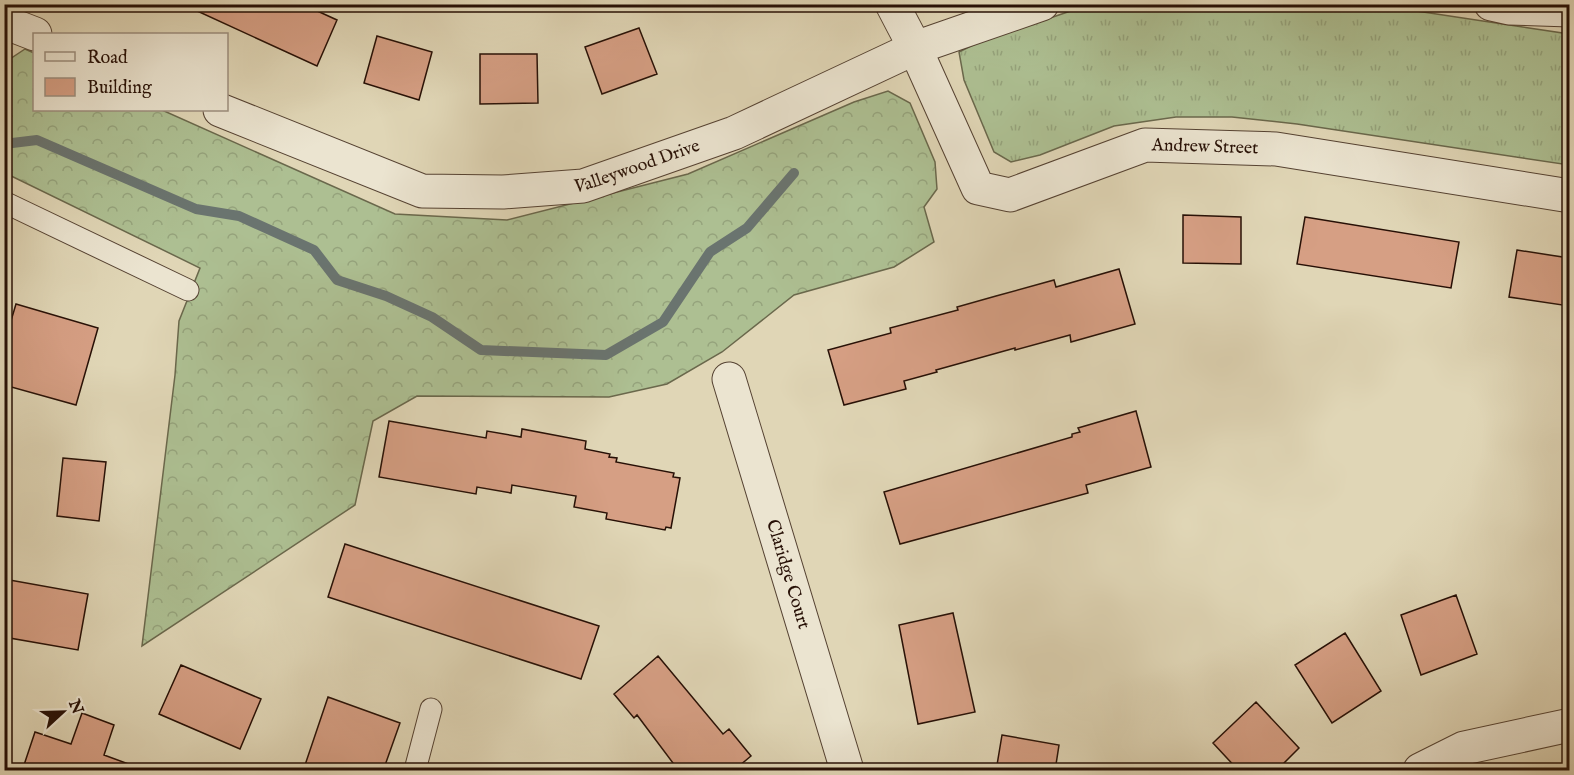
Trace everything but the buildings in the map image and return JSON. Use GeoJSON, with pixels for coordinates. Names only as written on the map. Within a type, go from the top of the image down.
{"type":"FeatureCollection","features":[{"type":"Feature","properties":{"kind":"street","name":"Andrew Street"},"geometry":{"type":"LineString","coordinates":[[892,4],[915,48],[978,188],[1010,195],[1145,145],[1276,149],[1569,196]]}},
{"type":"Feature","properties":{"kind":"street","name":"Valleywood Drive"},"geometry":{"type":"LineString","coordinates":[[222,111],[422,191],[503,192],[583,186],[734,133],[915,48],[1042,4]]}},
{"type":"Feature","properties":{"kind":"street"},"geometry":{"type":"LineString","coordinates":[[1491,4],[1509,8],[1569,10]]}},
{"type":"Feature","properties":{"kind":"street"},"geometry":{"type":"LineString","coordinates":[[4,22],[33,33]]}},
{"type":"Feature","properties":{"kind":"street","name":"Claridge Court"},"geometry":{"type":"LineString","coordinates":[[729,379],[848,771]]}},
{"type":"Feature","properties":{"kind":"street"},"geometry":{"type":"LineString","coordinates":[[1420,771],[1464,748],[1569,725]]}},
{"type":"Feature","properties":{"kind":"lane"},"geometry":{"type":"LineString","coordinates":[[4,202],[188,290]]}},
{"type":"Feature","properties":{"kind":"lane"},"geometry":{"type":"LineString","coordinates":[[414,771],[431,709]]}},
{"type":"Feature","properties":{"kind":"green space"},"geometry":{"type":"Polygon","coordinates":[[[1091,4],[1370,4],[1569,34],[1569,165],[1297,124],[1232,117],[1176,117],[1114,126],[1040,155],[1011,162],[994,152],[964,80],[959,52],[977,43],[1091,4]]]}},
{"type":"Feature","properties":{"kind":"green space"},"geometry":{"type":"Polygon","coordinates":[[[25,49],[33,53],[33,111],[164,111],[395,214],[507,220],[688,174],[854,102],[888,91],[910,103],[935,162],[937,189],[924,207],[934,242],[894,267],[794,295],[722,352],[667,384],[609,397],[417,396],[373,421],[355,505],[142,646],[175,375],[179,321],[200,268],[5,173],[4,63],[25,49]]]}},
{"type":"Feature","properties":{"kind":"waterway"},"geometry":{"type":"LineString","coordinates":[[4,144],[37,140],[196,209],[239,216],[314,250],[337,280],[386,296],[432,317],[481,350],[606,355],[663,322],[710,252],[747,228],[794,173]]}}]}
